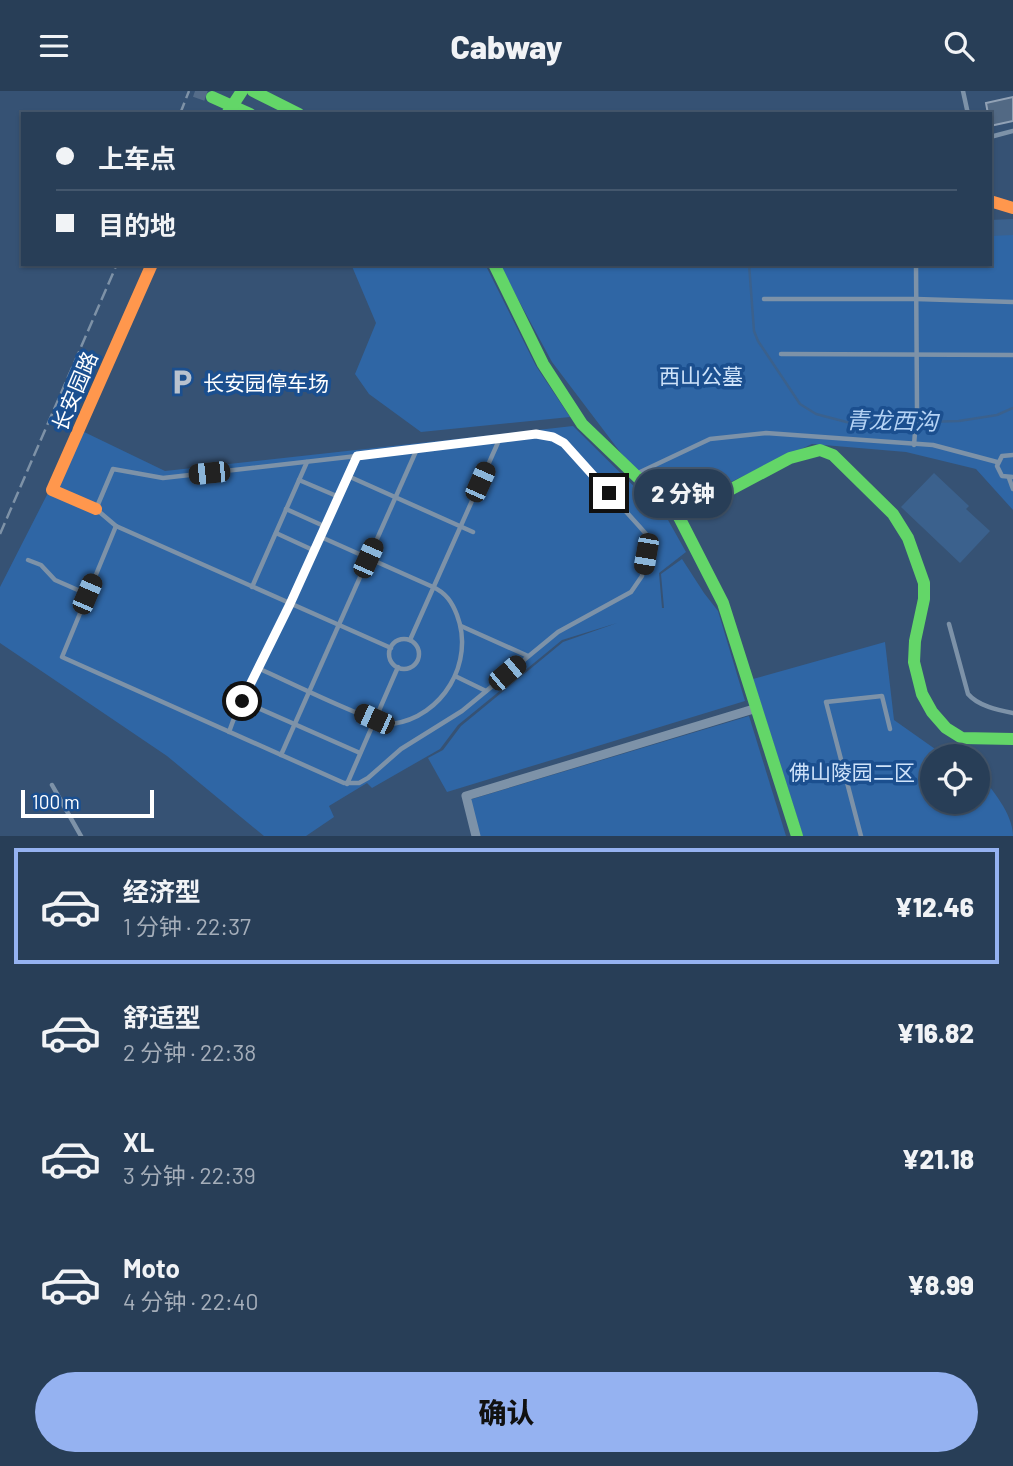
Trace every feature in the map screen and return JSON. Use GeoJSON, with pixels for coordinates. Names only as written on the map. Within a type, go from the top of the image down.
{"type":"FeatureCollection","features":[{"type":"Feature","properties":{"kind":"street"},"geometry":{"type":"LineString","coordinates":[[212,97],[230,110],[242,91]]}},
{"type":"Feature","properties":{"kind":"street"},"geometry":{"type":"LineString","coordinates":[[253,91],[295,112]]}},
{"type":"Feature","properties":{"kind":"street"},"geometry":{"type":"LineString","coordinates":[[992,202],[1013,208]]}},
{"type":"Feature","properties":{"kind":"street","name":"长安园路"},"geometry":{"type":"LineString","coordinates":[[96,509],[52,490],[151,266]]}},
{"type":"Feature","properties":{"kind":"street"},"geometry":{"type":"LineString","coordinates":[[495,266],[543,364],[582,424],[679,517],[723,603],[796,836]]}},
{"type":"Feature","properties":{"kind":"street"},"geometry":{"type":"LineString","coordinates":[[679,517],[790,458],[820,450],[833,455],[892,514],[908,538],[924,583],[914,662],[922,694],[932,712],[946,728],[962,738],[1013,739]]}},
{"type":"Feature","properties":{"kind":"street"},"geometry":{"type":"LineString","coordinates":[[476,836],[466,796],[757,708]]}},
{"type":"Feature","properties":{"kind":"lane"},"geometry":{"type":"LineString","coordinates":[[963,91],[968,112]]}},
{"type":"Feature","properties":{"kind":"lane"},"geometry":{"type":"LineString","coordinates":[[992,136],[1013,131]]}},
{"type":"Feature","properties":{"kind":"lane"},"geometry":{"type":"LineString","coordinates":[[915,445],[916,266]]}},
{"type":"Feature","properties":{"kind":"lane"},"geometry":{"type":"LineString","coordinates":[[764,299],[1013,302]]}},
{"type":"Feature","properties":{"kind":"lane"},"geometry":{"type":"LineString","coordinates":[[781,354],[1013,355]]}},
{"type":"Feature","properties":{"kind":"lane"},"geometry":{"type":"LineString","coordinates":[[635,474],[710,439],[766,433],[933,445],[997,462]]}},
{"type":"Feature","properties":{"kind":"lane"},"geometry":{"type":"LineString","coordinates":[[116,526],[62,657],[347,783],[359,783],[368,778],[401,748],[462,711],[558,632],[631,591],[642,576],[646,534],[564,443],[553,437],[536,434],[163,478],[113,469],[96,509],[116,526],[391,647]]}},
{"type":"Feature","properties":{"kind":"lane"},"geometry":{"type":"LineString","coordinates":[[410,640],[500,438]]}},
{"type":"Feature","properties":{"kind":"lane"},"geometry":{"type":"LineString","coordinates":[[281,755],[417,448]]}},
{"type":"Feature","properties":{"kind":"lane"},"geometry":{"type":"LineString","coordinates":[[997,462],[1005,455],[1013,455]]}},
{"type":"Feature","properties":{"kind":"lane"},"geometry":{"type":"LineString","coordinates":[[229,732],[357,456]]}},
{"type":"Feature","properties":{"kind":"lane"},"geometry":{"type":"LineString","coordinates":[[252,587],[307,462]]}},
{"type":"Feature","properties":{"kind":"lane"},"geometry":{"type":"LineString","coordinates":[[997,462],[999,473],[1011,477],[1013,489]]}},
{"type":"Feature","properties":{"kind":"lane"},"geometry":{"type":"LineString","coordinates":[[348,477],[472,532]]}},
{"type":"Feature","properties":{"kind":"lane"},"geometry":{"type":"LineString","coordinates":[[299,480],[339,497]]}},
{"type":"Feature","properties":{"kind":"lane"},"geometry":{"type":"LineString","coordinates":[[286,509],[326,527]]}},
{"type":"Feature","properties":{"kind":"lane"},"geometry":{"type":"LineString","coordinates":[[276,533],[315,551]]}},
{"type":"Feature","properties":{"kind":"lane"},"geometry":{"type":"LineString","coordinates":[[258,668],[383,724],[391,724],[423,712],[444,694],[455,676],[462,655],[461,626],[447,596],[433,587],[321,537]]}},
{"type":"Feature","properties":{"kind":"lane"},"geometry":{"type":"LineString","coordinates":[[28,559],[41,565],[55,580],[87,594]]}},
{"type":"Feature","properties":{"kind":"lane"},"geometry":{"type":"LineString","coordinates":[[949,624],[968,694],[972,699],[996,710],[1013,713]]}},
{"type":"Feature","properties":{"kind":"lane"},"geometry":{"type":"LineString","coordinates":[[461,626],[528,656]]}},
{"type":"Feature","properties":{"kind":"lane"},"geometry":{"type":"LineString","coordinates":[[410,640],[418,648],[417,662],[409,668],[398,667],[390,657],[391,647],[398,641],[410,640]]}},
{"type":"Feature","properties":{"kind":"lane"},"geometry":{"type":"LineString","coordinates":[[347,783],[398,667]]}},
{"type":"Feature","properties":{"kind":"lane"},"geometry":{"type":"LineString","coordinates":[[455,676],[486,691]]}},
{"type":"Feature","properties":{"kind":"lane"},"geometry":{"type":"LineString","coordinates":[[861,836],[826,702],[882,696],[890,729]]}},
{"type":"Feature","properties":{"kind":"lane"},"geometry":{"type":"LineString","coordinates":[[242,701],[360,753]]}},
{"type":"Feature","properties":{"kind":"lane"},"geometry":{"type":"LineString","coordinates":[[52,785],[81,836]]}},
{"type":"Feature","properties":{"kind":"green space","name":"西山公墓"},"geometry":{"type":"Polygon","coordinates":[[[1013,233],[1013,510],[976,469],[906,452],[812,444],[679,506],[630,465],[552,362],[500,266],[992,266],[992,235],[1013,233]]]}},
{"type":"Feature","properties":{"kind":"green space"},"geometry":{"type":"Polygon","coordinates":[[[352,266],[486,266],[536,366],[570,417],[421,432],[369,394],[355,374],[376,323],[352,266]]]}},
{"type":"Feature","properties":{"kind":"green space"},"geometry":{"type":"Polygon","coordinates":[[[573,426],[668,520],[686,552],[659,573],[662,608],[661,574],[682,559],[718,611],[745,701],[447,792],[428,758],[443,750],[461,726],[563,642],[617,623],[562,640],[458,725],[440,749],[372,788],[367,783],[329,806],[334,817],[306,836],[264,836],[167,756],[0,643],[0,587],[80,430],[165,471],[573,426]]]}},
{"type":"Feature","properties":{"kind":"green space","name":"佛山陵园二区"},"geometry":{"type":"Polygon","coordinates":[[[885,642],[894,720],[928,744],[920,744],[920,814],[990,814],[990,787],[1005,810],[1013,836],[803,836],[753,679],[885,642]]]}},
{"type":"Feature","properties":{"kind":"green space"},"geometry":{"type":"Polygon","coordinates":[[[749,716],[786,836],[478,836],[469,800],[749,716]]]}},
{"type":"Feature","properties":{"kind":"shaded area"},"geometry":{"type":"Polygon","coordinates":[[[934,473],[969,506],[966,509],[990,531],[960,563],[901,507],[934,473]]]}},
{"type":"Feature","properties":{"kind":"building"},"geometry":{"type":"Polygon","coordinates":[[[1013,97],[1013,121],[992,126],[992,112],[988,112],[986,103],[1013,97]]]}},
{"type":"Feature","properties":{"kind":"waterway"},"geometry":{"type":"LineString","coordinates":[[992,228],[1013,227]]}},
{"type":"Feature","properties":{"kind":"waterway","name":"青龙西沟"},"geometry":{"type":"LineString","coordinates":[[749,266],[754,331],[758,341],[800,404],[816,414],[854,424],[959,421],[997,415],[1013,408]]}},
{"type":"Feature","properties":{"kind":"tunnel"},"geometry":{"type":"LineString","coordinates":[[195,91],[212,97]]}},
{"type":"Feature","properties":{"kind":"railway"},"geometry":{"type":"LineString","coordinates":[[181,112],[189,91]]}},
{"type":"Feature","properties":{"kind":"railway"},"geometry":{"type":"LineString","coordinates":[[0,534],[116,266]]}},
{"type":"Feature","properties":{"kind":"traffic: fast"},"geometry":{"type":"LineString","coordinates":[[228,112],[242,91]]}},
{"type":"Feature","properties":{"kind":"traffic: fast"},"geometry":{"type":"LineString","coordinates":[[253,91],[295,112]]}},
{"type":"Feature","properties":{"kind":"traffic: fast"},"geometry":{"type":"LineString","coordinates":[[212,97],[246,112]]}},
{"type":"Feature","properties":{"kind":"traffic: fast"},"geometry":{"type":"LineString","coordinates":[[495,266],[543,364],[582,424],[679,517],[723,603],[797,836]]}},
{"type":"Feature","properties":{"kind":"traffic: fast"},"geometry":{"type":"LineString","coordinates":[[679,517],[790,458],[820,450],[833,455],[893,514],[908,538],[924,583],[914,662],[922,694],[932,712],[946,728],[962,738],[1013,739]]}},
{"type":"Feature","properties":{"kind":"traffic: slow"},"geometry":{"type":"LineString","coordinates":[[992,202],[1013,208]]}},
{"type":"Feature","properties":{"kind":"traffic: slow"},"geometry":{"type":"LineString","coordinates":[[96,509],[52,490],[151,266]]}},
{"type":"Feature","properties":{"kind":"place","name":"长安园停车场"},"geometry":{"type":"Point","coordinates":[182,382]}},
{"type":"Feature","properties":{"kind":"route"},"geometry":{"type":"LineString","coordinates":[[242,701],[315,551],[357,456],[545,435],[564,443],[609,493]]}}]}
